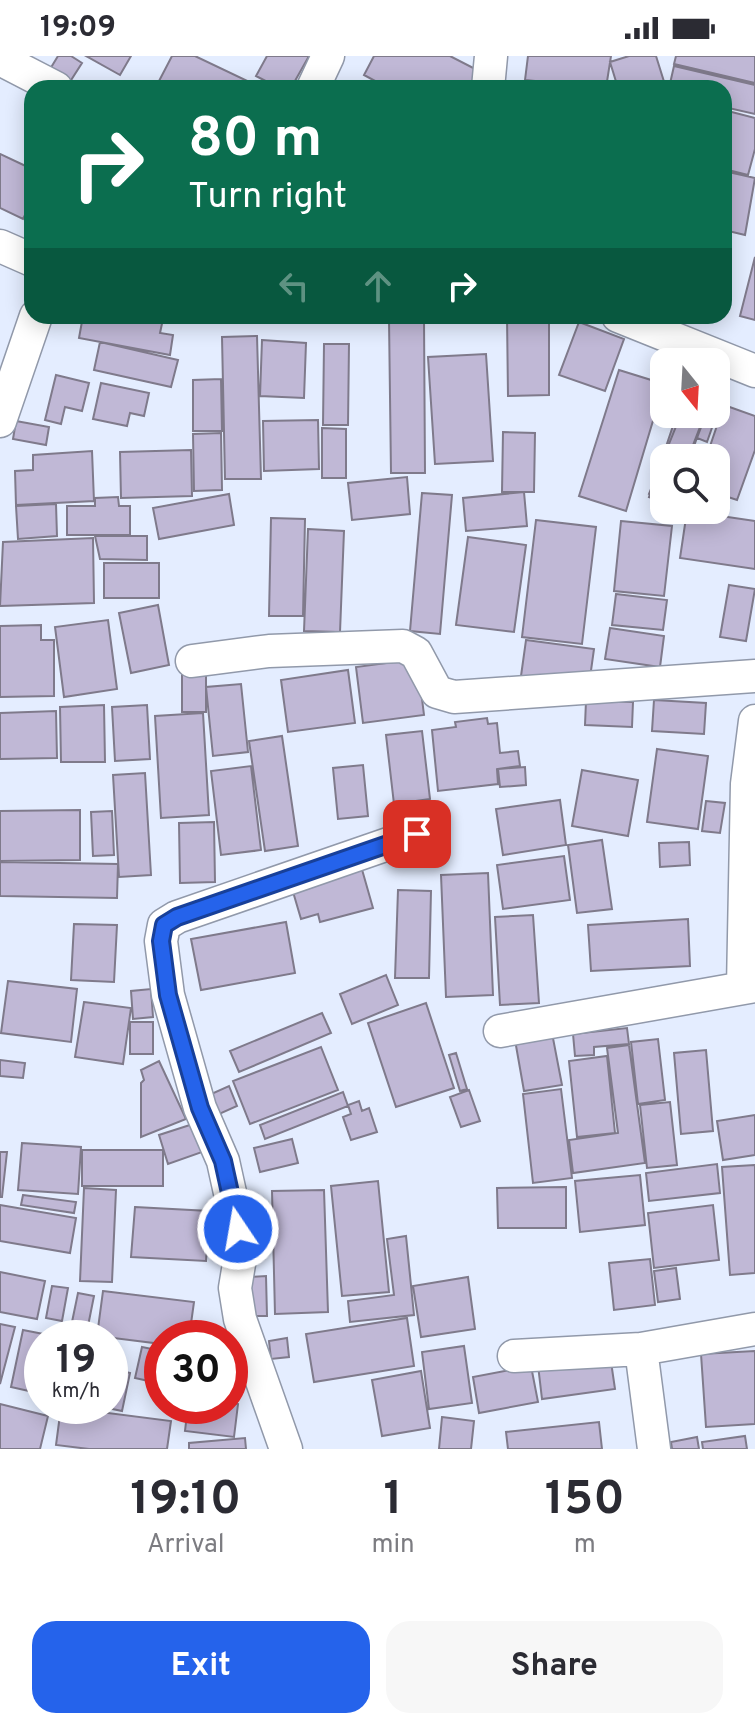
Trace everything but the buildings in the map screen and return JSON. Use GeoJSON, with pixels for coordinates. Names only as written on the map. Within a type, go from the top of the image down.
{"type":"FeatureCollection","features":[{"type":"Feature","properties":{"kind":"street"},"geometry":{"type":"LineString","coordinates":[[317,80],[328,56]]}},
{"type":"Feature","properties":{"kind":"street"},"geometry":{"type":"LineString","coordinates":[[489,80],[491,56]]}},
{"type":"Feature","properties":{"kind":"street"},"geometry":{"type":"LineString","coordinates":[[0,59],[41,80]]}},
{"type":"Feature","properties":{"kind":"street"},"geometry":{"type":"LineString","coordinates":[[0,246],[24,256]]}},
{"type":"Feature","properties":{"kind":"street"},"geometry":{"type":"LineString","coordinates":[[0,421],[33,324]]}},
{"type":"Feature","properties":{"kind":"street"},"geometry":{"type":"LineString","coordinates":[[638,324],[755,371]]}},
{"type":"Feature","properties":{"kind":"street"},"geometry":{"type":"LineString","coordinates":[[192,661],[269,651],[403,646],[416,653],[437,692],[454,697],[755,676]]}},
{"type":"Feature","properties":{"kind":"street"},"geometry":{"type":"LineString","coordinates":[[500,1031],[749,986],[747,784],[755,721]]}},
{"type":"Feature","properties":{"kind":"street"},"geometry":{"type":"LineString","coordinates":[[286,1449],[240,1319],[235,1288],[240,1258],[238,1229],[223,1161],[200,1108],[168,995],[161,941],[164,925],[177,917],[417,834]]}},
{"type":"Feature","properties":{"kind":"street"},"geometry":{"type":"LineString","coordinates":[[514,1356],[641,1349],[755,1329]]}},
{"type":"Feature","properties":{"kind":"street"},"geometry":{"type":"LineString","coordinates":[[641,1349],[654,1449]]}},
{"type":"Feature","properties":{"kind":"route"},"geometry":{"type":"LineString","coordinates":[[238,1229],[223,1161],[200,1108],[168,995],[161,941],[164,925],[177,917],[417,834]]}}]}
